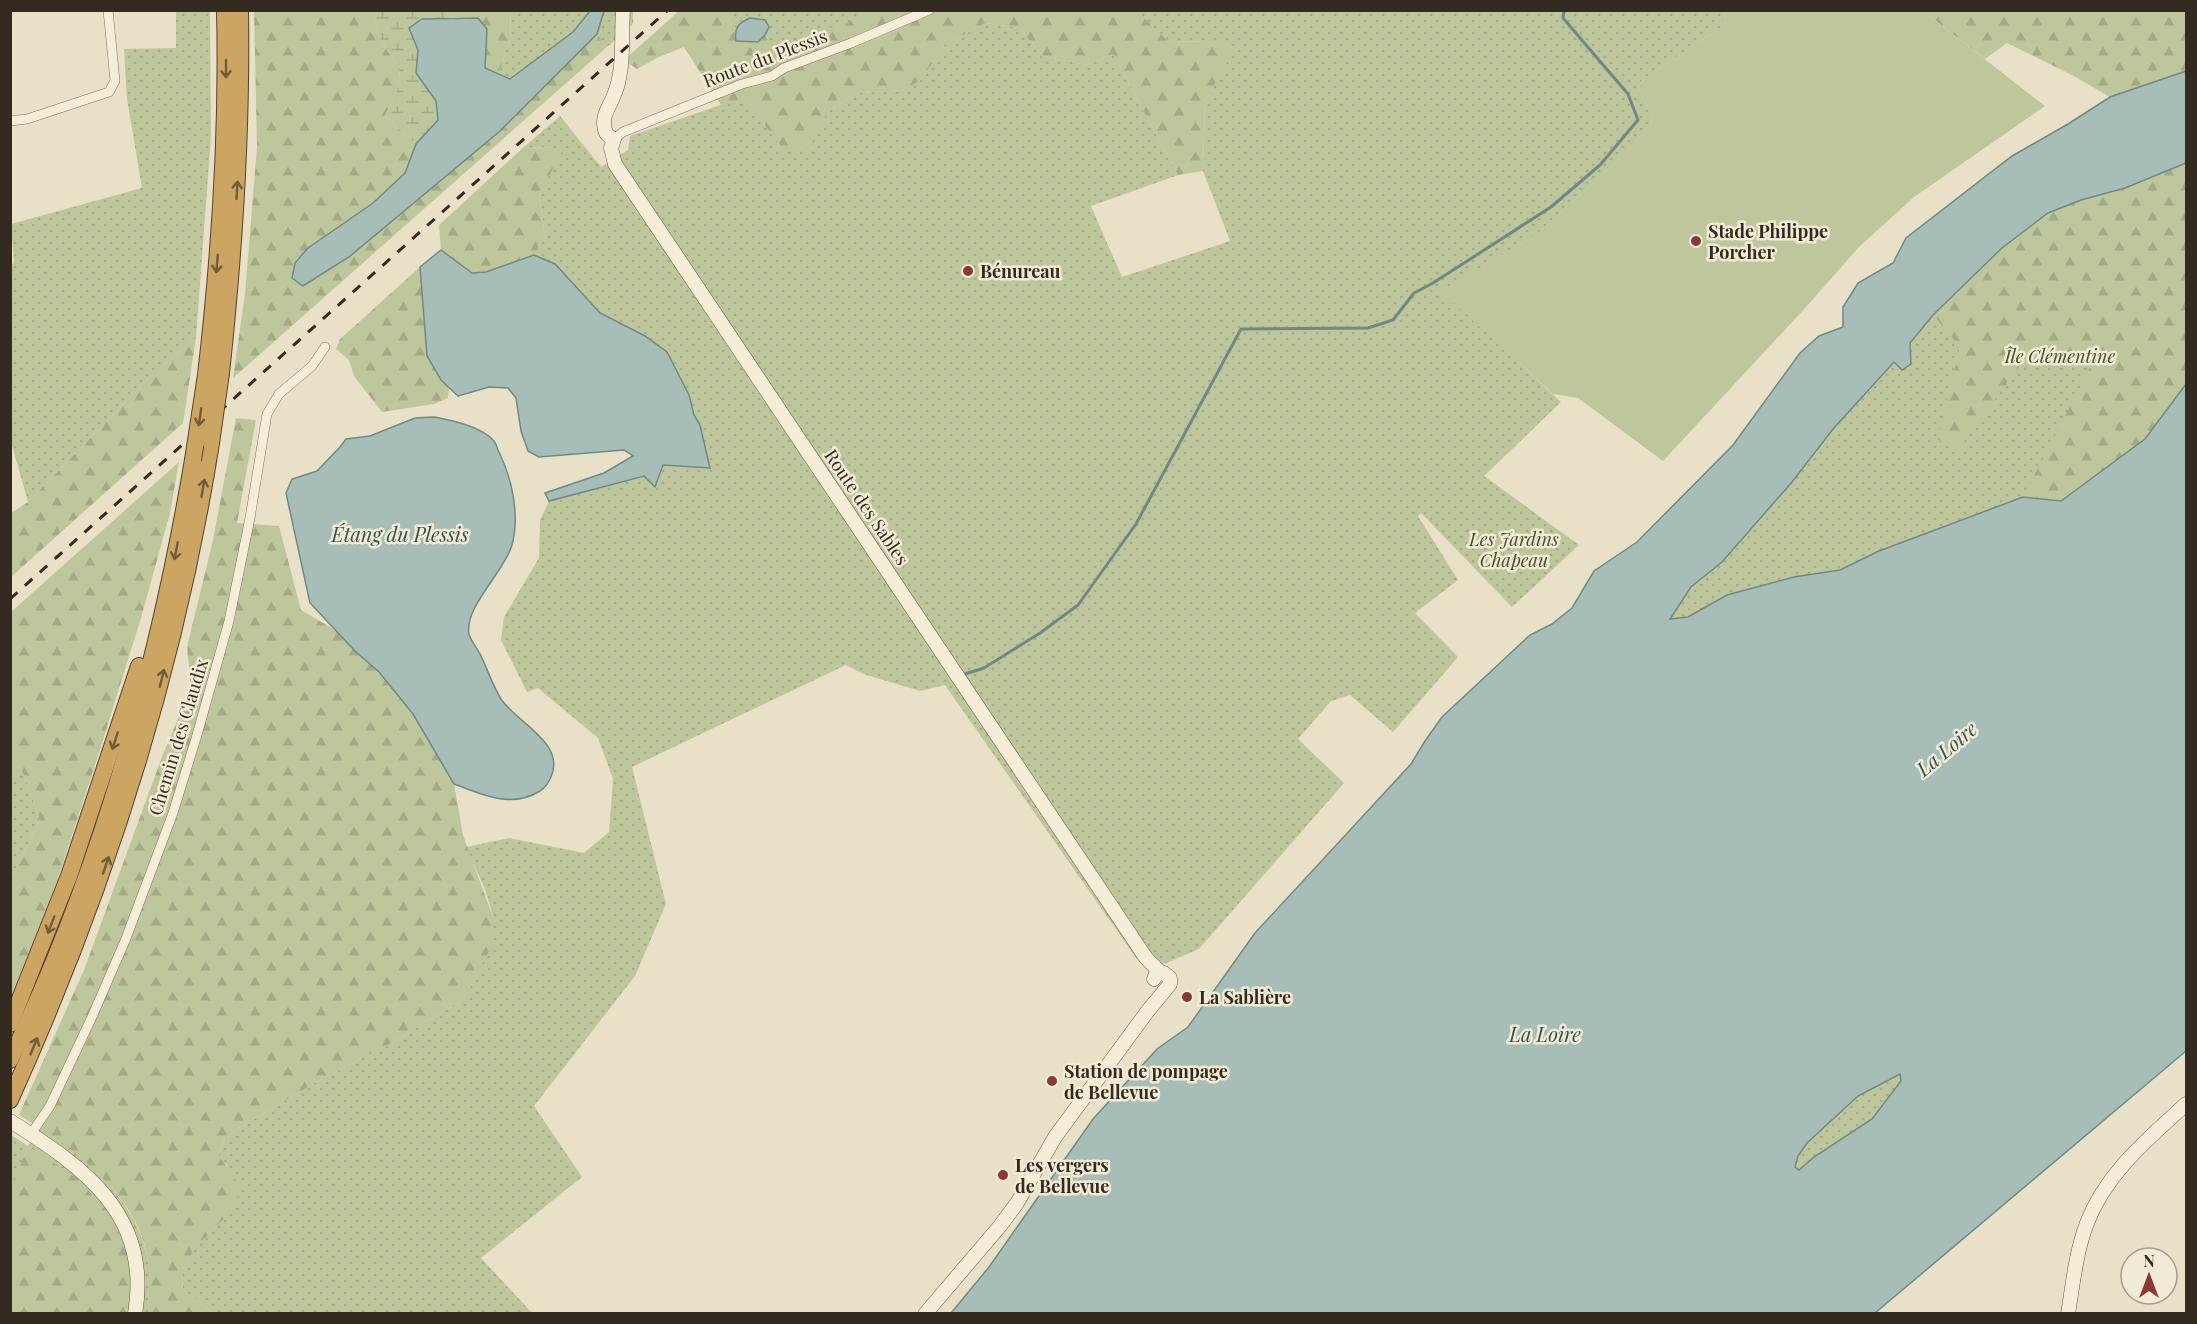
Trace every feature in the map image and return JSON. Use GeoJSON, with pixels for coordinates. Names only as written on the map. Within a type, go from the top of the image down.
{"type":"FeatureCollection","features":[{"type":"Feature","properties":{"kind":"highway"},"geometry":{"type":"LineString","coordinates":[[10,1100],[71,958],[103,874],[132,785],[160,685],[187,574],[211,443],[215,291],[223,186],[226,86],[225,10]]}},
{"type":"Feature","properties":{"kind":"highway"},"geometry":{"type":"LineString","coordinates":[[10,1060],[45,983],[91,862],[124,759],[159,632],[193,460],[229,300],[237,183],[240,10]]}},
{"type":"Feature","properties":{"kind":"highway"},"geometry":{"type":"LineString","coordinates":[[10,1024],[69,876],[149,635],[159,632]]}},
{"type":"Feature","properties":{"kind":"street"},"geometry":{"type":"LineString","coordinates":[[10,121],[27,119],[109,92],[115,81],[108,10]]}},
{"type":"Feature","properties":{"kind":"street","name":"Route des Sables"},"geometry":{"type":"LineString","coordinates":[[623,10],[620,68],[614,96],[607,105],[604,115],[605,130],[608,136],[614,139],[611,148],[615,164],[1146,958],[1158,981],[1147,1012],[1054,1137],[1017,1203],[925,1314]]}},
{"type":"Feature","properties":{"kind":"street","name":"Route du Plessis"},"geometry":{"type":"LineString","coordinates":[[614,139],[623,132],[742,84],[771,76],[784,68],[851,44],[929,10]]}},
{"type":"Feature","properties":{"kind":"street","name":"Chemin des Claudix"},"geometry":{"type":"LineString","coordinates":[[31,1134],[50,1106],[91,1019],[129,931],[173,813],[229,621],[249,526],[267,414],[279,394],[312,366],[326,347]]}},
{"type":"Feature","properties":{"kind":"street"},"geometry":{"type":"LineString","coordinates":[[2068,1314],[2086,1224],[2101,1194],[2126,1161],[2187,1104]]}},
{"type":"Feature","properties":{"kind":"street"},"geometry":{"type":"LineString","coordinates":[[10,1121],[88,1176],[110,1199],[126,1228],[136,1264],[138,1300],[135,1314]]}},
{"type":"Feature","properties":{"kind":"green space"},"geometry":{"type":"Polygon","coordinates":[[[680,10],[725,11],[724,13],[736,29],[735,34],[758,42],[765,35],[774,57],[797,50],[872,10],[1137,11],[1168,41],[1208,42],[1236,47],[1205,101],[1203,171],[1178,175],[1113,54],[1086,65],[1043,56],[1019,28],[986,23],[944,45],[922,79],[905,90],[858,93],[828,111],[810,148],[783,149],[744,98],[721,105],[684,47],[637,69],[624,60],[680,10]]]}},
{"type":"Feature","properties":{"kind":"green space"},"geometry":{"type":"Polygon","coordinates":[[[725,10],[872,11],[797,50],[773,58],[765,35],[769,27],[742,21],[736,29],[724,13],[725,10]]]}},
{"type":"Feature","properties":{"kind":"green space"},"geometry":{"type":"Polygon","coordinates":[[[176,11],[210,11],[211,136],[196,338],[154,373],[28,502],[11,442],[10,269],[14,262],[11,224],[142,188],[127,99],[124,49],[176,48],[176,11]]]}},
{"type":"Feature","properties":{"kind":"green space"},"geometry":{"type":"Polygon","coordinates":[[[254,11],[377,11],[378,34],[400,68],[398,88],[385,116],[416,144],[405,173],[373,203],[309,248],[338,265],[500,131],[597,34],[607,47],[233,378],[245,294],[257,147],[254,11]]]}},
{"type":"Feature","properties":{"kind":"green space"},"geometry":{"type":"Polygon","coordinates":[[[377,11],[446,11],[453,17],[422,19],[409,28],[418,50],[416,73],[436,101],[439,120],[416,144],[385,116],[398,88],[400,68],[378,34],[377,11]]]}},
{"type":"Feature","properties":{"kind":"green space"},"geometry":{"type":"Polygon","coordinates":[[[446,11],[511,11],[510,38],[499,73],[485,68],[487,29],[478,18],[453,17],[446,11]]]}},
{"type":"Feature","properties":{"kind":"green space"},"geometry":{"type":"Polygon","coordinates":[[[511,11],[590,11],[573,32],[510,79],[499,73],[510,38],[511,11]]]}},
{"type":"Feature","properties":{"kind":"green space"},"geometry":{"type":"Polygon","coordinates":[[[604,11],[633,11],[633,24],[607,47],[597,34],[604,11]]]}},
{"type":"Feature","properties":{"kind":"green space","name":"Les Jardins Chapeau"},"geometry":{"type":"Polygon","coordinates":[[[1137,11],[1726,11],[1724,25],[1641,81],[1638,88],[1653,119],[1630,149],[1536,235],[1442,291],[1561,402],[1484,476],[1579,545],[1512,607],[1421,513],[1418,516],[1458,580],[1415,613],[1458,657],[1393,732],[1350,695],[1331,701],[1298,739],[1344,783],[1199,949],[1164,964],[1136,958],[945,685],[920,691],[863,674],[846,665],[632,767],[666,904],[635,976],[534,1106],[582,1177],[481,1258],[532,1313],[213,1313],[183,1289],[182,1270],[197,1246],[227,1216],[227,1166],[218,1154],[226,1136],[313,1084],[395,1041],[465,998],[494,920],[485,889],[466,847],[509,838],[584,853],[609,832],[613,779],[598,738],[538,688],[527,692],[501,640],[504,617],[539,558],[540,520],[549,501],[644,476],[663,465],[710,468],[700,425],[694,415],[689,395],[667,352],[645,336],[600,313],[555,264],[534,255],[545,236],[539,195],[548,177],[557,148],[524,147],[560,116],[601,167],[628,150],[630,136],[744,97],[783,149],[828,111],[858,93],[905,90],[922,79],[944,45],[986,23],[1019,28],[1043,56],[1086,65],[1113,54],[1178,175],[1091,206],[1122,277],[1230,241],[1203,171],[1205,101],[1235,47],[1208,42],[1168,41],[1137,11]]]}},
{"type":"Feature","properties":{"kind":"green space","name":"Stade Philippe Porcher"},"geometry":{"type":"Polygon","coordinates":[[[1726,11],[1923,11],[2045,106],[1914,197],[1859,247],[1663,461],[1578,398],[1553,394],[1441,291],[1536,235],[1630,149],[1653,119],[1638,88],[1641,81],[1724,25],[1726,11]]]}},
{"type":"Feature","properties":{"kind":"green space"},"geometry":{"type":"Polygon","coordinates":[[[1923,11],[2186,11],[2186,71],[2110,97],[2072,75],[2007,43],[1985,59],[1923,11]]]}},
{"type":"Feature","properties":{"kind":"green space"},"geometry":{"type":"Polygon","coordinates":[[[524,147],[557,148],[562,151],[539,195],[545,236],[534,255],[486,272],[472,273],[441,250],[439,225],[524,147]]]}},
{"type":"Feature","properties":{"kind":"green space","name":"Île Clémentine"},"geometry":{"type":"Polygon","coordinates":[[[2186,163],[2186,384],[2061,501],[2023,497],[1879,551],[1840,570],[1794,577],[1727,595],[1688,617],[1670,620],[1691,587],[1722,562],[1792,482],[1833,429],[1894,361],[1902,370],[1911,364],[1910,343],[1933,315],[2002,248],[2125,188],[2186,163]]]}},
{"type":"Feature","properties":{"kind":"green space"},"geometry":{"type":"Polygon","coordinates":[[[2186,163],[2186,384],[2145,439],[2061,501],[2023,497],[2096,356],[2034,346],[1957,452],[1938,439],[1960,347],[1933,315],[2002,248],[2048,213],[2081,200],[2125,188],[2186,163]]]}},
{"type":"Feature","properties":{"kind":"green space"},"geometry":{"type":"Polygon","coordinates":[[[420,267],[440,380],[449,387],[448,398],[434,404],[382,412],[354,376],[349,360],[336,349],[340,339],[420,267]]]}},
{"type":"Feature","properties":{"kind":"green space"},"geometry":{"type":"Polygon","coordinates":[[[196,338],[183,423],[11,577],[11,513],[28,502],[154,373],[196,338]]]}},
{"type":"Feature","properties":{"kind":"green space"},"geometry":{"type":"Polygon","coordinates":[[[236,418],[256,420],[237,523],[279,526],[301,610],[335,630],[379,672],[413,714],[454,784],[463,835],[494,920],[490,949],[465,998],[395,1041],[313,1084],[226,1136],[218,1154],[242,1189],[227,1216],[197,1246],[182,1270],[183,1289],[213,1313],[148,1313],[149,1267],[144,1242],[134,1219],[102,1177],[61,1143],[19,1115],[84,970],[163,754],[191,688],[187,647],[213,540],[236,418]]]}},
{"type":"Feature","properties":{"kind":"green space"},"geometry":{"type":"Polygon","coordinates":[[[179,462],[170,513],[141,618],[98,756],[57,881],[11,997],[11,878],[40,820],[22,770],[11,779],[11,612],[179,462]]]}},
{"type":"Feature","properties":{"kind":"green space"},"geometry":{"type":"Polygon","coordinates":[[[22,769],[40,820],[11,878],[10,779],[22,769]]]}},
{"type":"Feature","properties":{"kind":"green space"},"geometry":{"type":"Polygon","coordinates":[[[1900,1074],[1901,1081],[1872,1119],[1814,1157],[1799,1170],[1794,1167],[1807,1142],[1858,1095],[1900,1074]]]}},
{"type":"Feature","properties":{"kind":"green space"},"geometry":{"type":"Polygon","coordinates":[[[41,1128],[77,1153],[110,1186],[125,1205],[145,1246],[149,1267],[148,1313],[126,1313],[131,1287],[26,1151],[11,1192],[11,1135],[28,1146],[41,1128]]]}},
{"type":"Feature","properties":{"kind":"green space"},"geometry":{"type":"Polygon","coordinates":[[[28,1146],[77,1178],[105,1209],[127,1254],[131,1287],[126,1313],[11,1313],[10,1192],[28,1146]]]}},
{"type":"Feature","properties":{"kind":"water"},"geometry":{"type":"Polygon","coordinates":[[[590,11],[604,11],[597,34],[500,131],[349,257],[303,286],[292,278],[295,263],[308,248],[373,203],[405,173],[416,144],[438,120],[436,101],[416,73],[418,50],[409,28],[422,19],[478,18],[487,29],[485,68],[510,79],[573,32],[590,11]]]}},
{"type":"Feature","properties":{"kind":"water"},"geometry":{"type":"Polygon","coordinates":[[[750,18],[765,20],[769,27],[765,35],[758,42],[736,41],[738,26],[750,18]]]}},
{"type":"Feature","properties":{"kind":"water","name":"La Loire"},"geometry":{"type":"Polygon","coordinates":[[[2186,71],[2186,163],[2125,188],[2081,200],[2048,213],[2002,248],[1933,315],[1910,343],[1911,364],[1902,370],[1894,362],[1833,429],[1792,482],[1722,562],[1691,587],[1670,619],[1688,617],[1727,595],[1794,577],[1840,570],[1879,551],[2023,497],[2061,501],[2145,439],[2186,384],[2186,1051],[1875,1313],[951,1313],[989,1267],[1093,1119],[1157,1049],[1188,1027],[1255,933],[1411,764],[1442,717],[1530,635],[1552,624],[1572,608],[1594,571],[1637,542],[1733,445],[1800,353],[1819,336],[1843,327],[1843,307],[1858,283],[1893,263],[1906,238],[2012,156],[2110,97],[2186,71]],[[1900,1074],[1858,1096],[1807,1143],[1798,1156],[1795,1167],[1799,1170],[1814,1157],[1872,1119],[1901,1081],[1900,1074]]]}},
{"type":"Feature","properties":{"kind":"water"},"geometry":{"type":"Polygon","coordinates":[[[441,250],[472,273],[486,272],[534,255],[555,264],[600,313],[645,336],[667,352],[689,395],[694,415],[700,425],[710,468],[663,465],[655,487],[644,476],[549,501],[545,493],[604,473],[633,456],[624,450],[539,457],[528,451],[521,431],[516,398],[508,388],[489,387],[458,396],[441,380],[427,356],[420,267],[441,250]]]}},
{"type":"Feature","properties":{"kind":"water","name":"Étang du Plessis"},"geometry":{"type":"Polygon","coordinates":[[[434,417],[457,422],[488,435],[496,444],[511,485],[515,510],[512,545],[502,566],[473,612],[469,623],[469,634],[501,699],[538,734],[552,754],[554,765],[547,785],[540,791],[519,799],[497,798],[454,784],[413,714],[379,672],[355,651],[310,603],[286,493],[292,479],[317,471],[346,439],[370,436],[415,418],[434,417]]]}},
{"type":"Feature","properties":{"kind":"waterway"},"geometry":{"type":"LineString","coordinates":[[965,674],[984,668],[1040,633],[1078,605],[1136,524],[1241,329],[1368,328],[1393,320],[1414,293],[1551,207],[1600,165],[1638,120],[1628,94],[1563,18],[1564,10]]}},
{"type":"Feature","properties":{"kind":"railway"},"geometry":{"type":"LineString","coordinates":[[10,599],[668,10]]}},
{"type":"Feature","properties":{"kind":"place","name":"Stade Philippe Porcher"},"geometry":{"type":"Point","coordinates":[1696,241]}},
{"type":"Feature","properties":{"kind":"place","name":"Bénureau"},"geometry":{"type":"Point","coordinates":[968,271]}},
{"type":"Feature","properties":{"kind":"place","name":"La Sablière"},"geometry":{"type":"Point","coordinates":[1187,997]}},
{"type":"Feature","properties":{"kind":"place","name":"Station de pompage de Bellevue"},"geometry":{"type":"Point","coordinates":[1052,1081]}},
{"type":"Feature","properties":{"kind":"place","name":"Les vergers de Bellevue"},"geometry":{"type":"Point","coordinates":[1003,1175]}}]}
